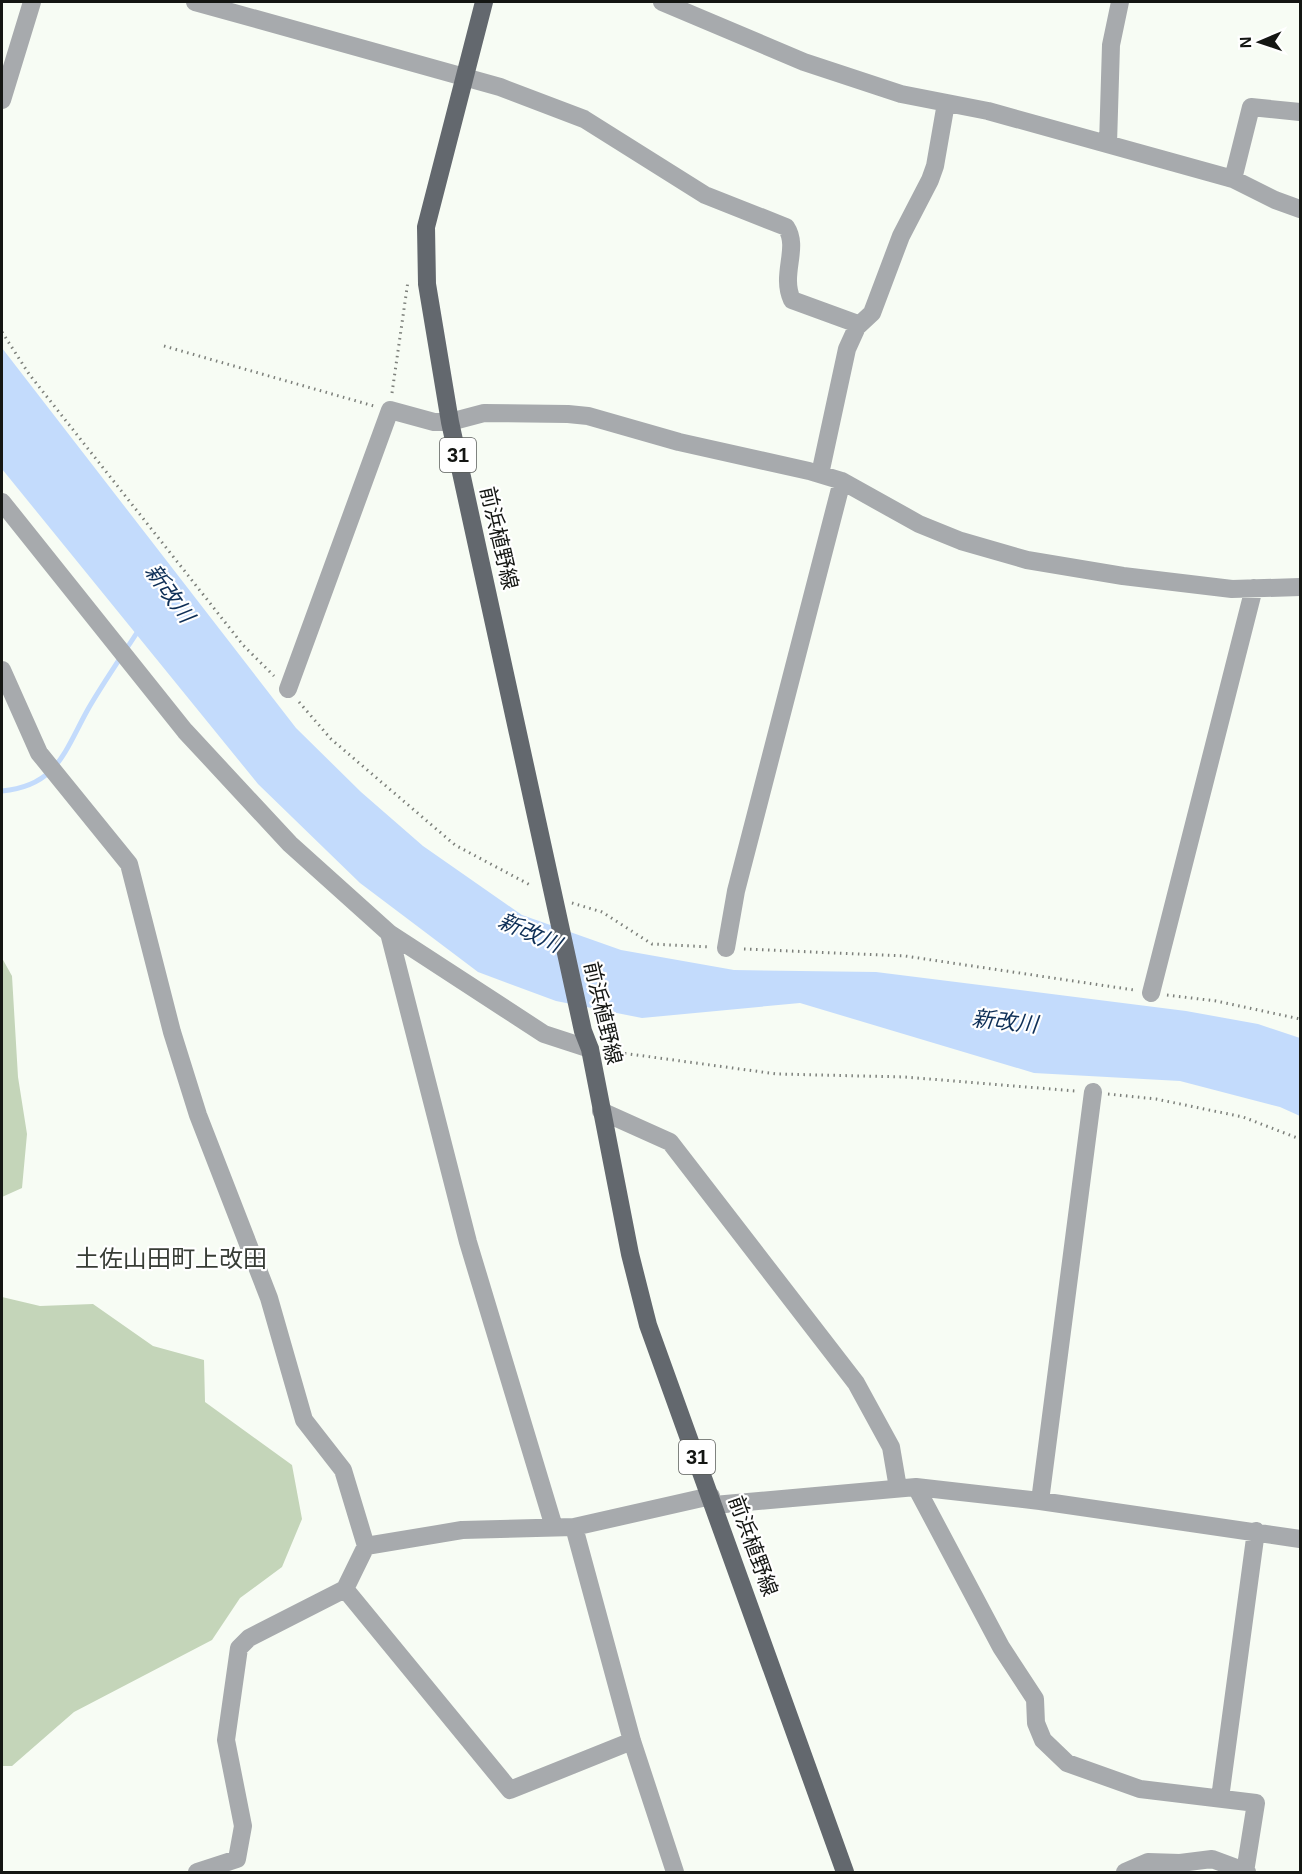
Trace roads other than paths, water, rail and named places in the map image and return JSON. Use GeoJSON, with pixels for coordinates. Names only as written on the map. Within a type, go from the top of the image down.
{"type":"FeatureCollection","features":[{"type":"Feature","properties":{"kind":"main road","name":"前浜植野線"},"geometry":{"type":"LineString","coordinates":[[484,2],[426,227],[427,284],[450,422],[557,903],[583,1031],[590,1049],[630,1254],[648,1325],[845,1872]]}},
{"type":"Feature","properties":{"kind":"street"},"geometry":{"type":"LineString","coordinates":[[2,100],[32,2]]}},
{"type":"Feature","properties":{"kind":"street"},"geometry":{"type":"LineString","coordinates":[[195,2],[464,76],[584,119],[705,195],[786,227],[792,236],[786,287],[792,300],[855,323],[857,327]]}},
{"type":"Feature","properties":{"kind":"street"},"geometry":{"type":"LineString","coordinates":[[662,2],[804,62],[901,94],[988,111],[1233,178],[1275,201],[1300,209]]}},
{"type":"Feature","properties":{"kind":"street"},"geometry":{"type":"LineString","coordinates":[[1108,144],[1112,45],[1120,2]]}},
{"type":"Feature","properties":{"kind":"street"},"geometry":{"type":"LineString","coordinates":[[820,474],[847,349],[857,327],[872,313],[882,293],[901,236],[930,180],[935,166],[946,103]]}},
{"type":"Feature","properties":{"kind":"street"},"geometry":{"type":"LineString","coordinates":[[1233,178],[1251,107],[1300,112]]}},
{"type":"Feature","properties":{"kind":"street"},"geometry":{"type":"LineString","coordinates":[[288,689],[390,410],[434,422],[450,422],[484,413],[578,415],[842,481],[919,524],[961,541],[1027,560],[1134,578],[1232,589],[1300,587]]}},
{"type":"Feature","properties":{"kind":"street"},"geometry":{"type":"LineString","coordinates":[[726,948],[736,891],[842,481]]}},
{"type":"Feature","properties":{"kind":"street"},"geometry":{"type":"LineString","coordinates":[[2,502],[185,731],[290,844],[389,933],[544,1034],[590,1049]]}},
{"type":"Feature","properties":{"kind":"street"},"geometry":{"type":"LineString","coordinates":[[1151,993],[1254,588]]}},
{"type":"Feature","properties":{"kind":"street"},"geometry":{"type":"LineString","coordinates":[[2,670],[39,753],[129,864],[172,1032],[198,1115],[269,1298],[304,1420],[343,1470],[366,1546],[345,1589],[249,1638],[239,1648],[226,1740],[243,1826],[237,1859],[197,1872]]}},
{"type":"Feature","properties":{"kind":"street"},"geometry":{"type":"LineString","coordinates":[[389,933],[468,1242],[554,1527]]}},
{"type":"Feature","properties":{"kind":"street"},"geometry":{"type":"LineString","coordinates":[[1040,1501],[1094,1092]]}},
{"type":"Feature","properties":{"kind":"street"},"geometry":{"type":"LineString","coordinates":[[601,1111],[670,1142],[856,1383],[891,1447],[907,1487],[1001,1647],[1035,1699],[1036,1723],[1043,1740],[1067,1763],[1140,1789],[1256,1803],[1246,1872],[1212,1859],[1180,1863],[1148,1863],[1125,1872]]}},
{"type":"Feature","properties":{"kind":"street"},"geometry":{"type":"LineString","coordinates":[[366,1546],[462,1530],[574,1527],[712,1500],[907,1487],[1040,1501],[1300,1539]]}},
{"type":"Feature","properties":{"kind":"street"},"geometry":{"type":"LineString","coordinates":[[574,1527],[632,1741],[675,1872]]}},
{"type":"Feature","properties":{"kind":"street"},"geometry":{"type":"LineString","coordinates":[[1220,1798],[1256,1531]]}},
{"type":"Feature","properties":{"kind":"street"},"geometry":{"type":"LineString","coordinates":[[345,1589],[510,1790],[632,1741]]}},
{"type":"Feature","properties":{"kind":"water","name":"新改川"},"geometry":{"type":"Polygon","coordinates":[[[2,348],[296,728],[361,792],[423,846],[522,915],[621,950],[734,970],[876,972],[1186,1011],[1258,1024],[1300,1038],[1300,1116],[1280,1107],[1180,1081],[1034,1073],[800,1003],[642,1018],[556,1001],[478,972],[360,883],[258,784],[2,469],[2,348]]]}},
{"type":"Feature","properties":{"kind":"waterway"},"geometry":{"type":"LineString","coordinates":[[2,791],[20,788],[35,782],[47,775],[56,765],[93,701],[140,628]]}},
{"type":"Feature","properties":{"kind":"district","name":"土佐山田町上改田"},"geometry":{"type":"Point","coordinates":[171,1259]}}]}
